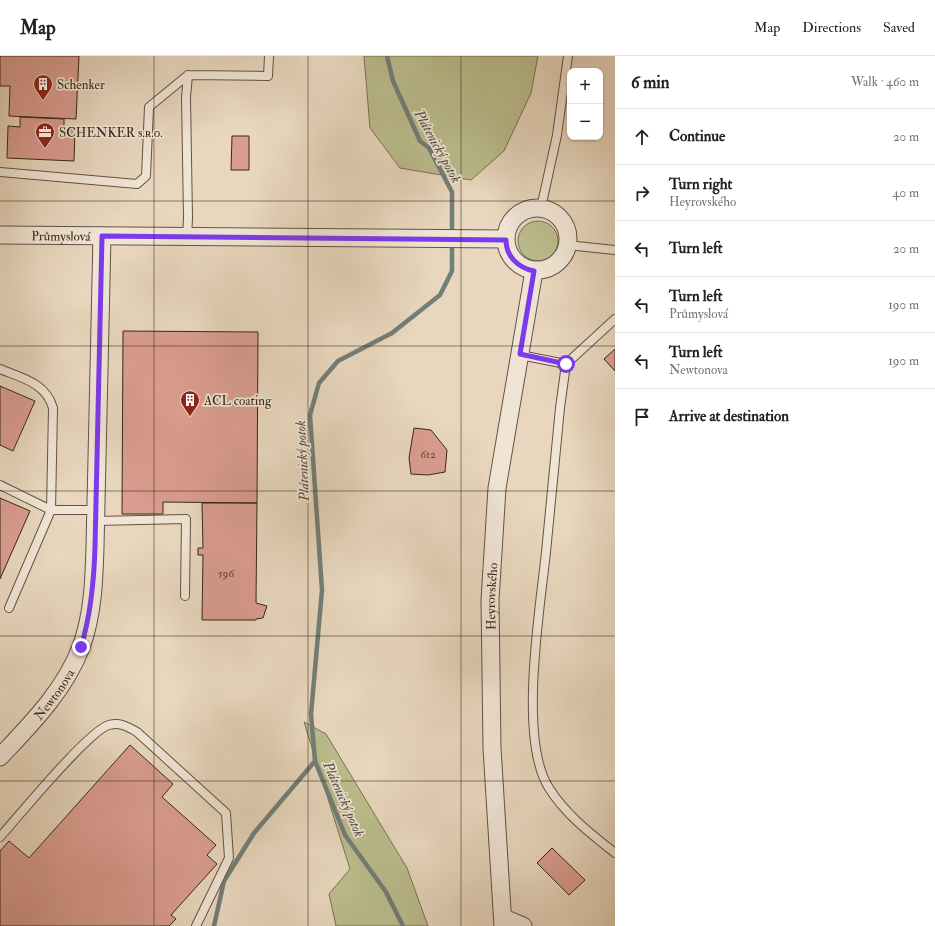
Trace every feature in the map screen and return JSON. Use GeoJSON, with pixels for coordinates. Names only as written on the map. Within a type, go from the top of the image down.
{"type":"FeatureCollection","features":[{"type":"Feature","properties":{"kind":"street"},"geometry":{"type":"LineString","coordinates":[[541,208],[553,213],[562,221],[567,232],[567,245],[562,257],[553,266],[547,269],[534,271],[523,268],[514,261],[508,251],[506,240],[508,227],[516,216],[528,209],[541,208]]}},
{"type":"Feature","properties":{"kind":"street","name":"Průmyslová"},"geometry":{"type":"LineString","coordinates":[[0,235],[506,240]]}},
{"type":"Feature","properties":{"kind":"street","name":"Newtonova"},"geometry":{"type":"LineString","coordinates":[[0,757],[40,713],[60,688],[81,647],[88,623],[93,593],[96,516],[102,236]]}},
{"type":"Feature","properties":{"kind":"street","name":"Heyrovského"},"geometry":{"type":"LineString","coordinates":[[503,922],[492,748],[490,600],[497,488],[534,271]]}},
{"type":"Feature","properties":{"kind":"street"},"geometry":{"type":"LineString","coordinates":[[503,922],[523,926]]}},
{"type":"Feature","properties":{"kind":"lane"},"geometry":{"type":"LineString","coordinates":[[0,172],[137,184],[146,176],[148,107],[188,75],[268,76],[269,56]]}},
{"type":"Feature","properties":{"kind":"lane"},"geometry":{"type":"LineString","coordinates":[[541,208],[557,135],[568,56]]}},
{"type":"Feature","properties":{"kind":"lane"},"geometry":{"type":"LineString","coordinates":[[187,237],[186,97],[188,75]]}},
{"type":"Feature","properties":{"kind":"lane"},"geometry":{"type":"LineString","coordinates":[[567,245],[615,250]]}},
{"type":"Feature","properties":{"kind":"lane"},"geometry":{"type":"LineString","coordinates":[[615,319],[566,364],[560,408],[533,682],[534,731],[539,765],[548,787],[585,829],[615,854]]}},
{"type":"Feature","properties":{"kind":"lane"},"geometry":{"type":"LineString","coordinates":[[520,354],[566,364]]}},
{"type":"Feature","properties":{"kind":"lane"},"geometry":{"type":"LineString","coordinates":[[0,370],[35,384],[43,389],[50,398],[53,408],[51,510],[9,608]]}},
{"type":"Feature","properties":{"kind":"lane"},"geometry":{"type":"LineString","coordinates":[[0,485],[51,510],[96,516],[186,519],[185,596]]}},
{"type":"Feature","properties":{"kind":"lane"},"geometry":{"type":"LineString","coordinates":[[0,837],[86,741],[108,725],[123,724],[138,732],[226,813],[229,858],[196,926]]}},
{"type":"Feature","properties":{"kind":"green space"},"geometry":{"type":"Polygon","coordinates":[[[364,56],[538,56],[531,93],[504,151],[471,180],[400,168],[370,128],[364,56]]]}},
{"type":"Feature","properties":{"kind":"green space"},"geometry":{"type":"Polygon","coordinates":[[[534,221],[542,221],[549,224],[555,230],[558,241],[555,252],[549,258],[542,261],[534,261],[527,258],[521,252],[518,245],[518,237],[521,230],[527,224],[534,221]]]}},
{"type":"Feature","properties":{"kind":"green space"},"geometry":{"type":"Polygon","coordinates":[[[304,722],[326,734],[407,868],[428,926],[336,926],[329,894],[350,869],[304,722]]]}},
{"type":"Feature","properties":{"kind":"building","name":"Schenker"},"geometry":{"type":"Polygon","coordinates":[[[0,56],[79,56],[76,119],[9,116],[10,86],[0,86],[0,56]]]}},
{"type":"Feature","properties":{"kind":"building"},"geometry":{"type":"Polygon","coordinates":[[[20,117],[64,119],[64,129],[75,130],[74,161],[7,158],[8,126],[20,127],[20,117]]]}},
{"type":"Feature","properties":{"kind":"building"},"geometry":{"type":"Polygon","coordinates":[[[232,136],[249,136],[249,170],[231,170],[232,136]]]}},
{"type":"Feature","properties":{"kind":"building","name":"ACL coating"},"geometry":{"type":"Polygon","coordinates":[[[123,331],[258,332],[257,503],[163,502],[163,514],[122,514],[123,331]]]}},
{"type":"Feature","properties":{"kind":"building"},"geometry":{"type":"Polygon","coordinates":[[[615,349],[615,371],[604,359],[615,349]]]}},
{"type":"Feature","properties":{"kind":"building"},"geometry":{"type":"Polygon","coordinates":[[[0,386],[35,401],[13,451],[0,445],[0,386]]]}},
{"type":"Feature","properties":{"kind":"building"},"geometry":{"type":"Polygon","coordinates":[[[414,428],[431,430],[447,450],[445,472],[428,475],[411,474],[409,458],[414,428]]]}},
{"type":"Feature","properties":{"kind":"building"},"geometry":{"type":"Polygon","coordinates":[[[0,498],[30,511],[0,579],[0,498]]]}},
{"type":"Feature","properties":{"kind":"building"},"geometry":{"type":"Polygon","coordinates":[[[202,503],[257,503],[256,603],[267,606],[263,618],[256,620],[202,620],[203,555],[198,555],[198,548],[203,548],[202,503]]]}},
{"type":"Feature","properties":{"kind":"building"},"geometry":{"type":"Polygon","coordinates":[[[130,745],[173,784],[162,797],[216,845],[207,855],[217,864],[171,915],[176,919],[169,926],[0,926],[0,851],[9,841],[29,858],[130,745]]]}},
{"type":"Feature","properties":{"kind":"building"},"geometry":{"type":"Polygon","coordinates":[[[552,848],[585,880],[569,895],[537,863],[552,848]]]}},
{"type":"Feature","properties":{"kind":"waterway","name":"Plátenický potok"},"geometry":{"type":"LineString","coordinates":[[387,56],[393,81],[420,141],[429,148],[452,192],[452,271],[440,295],[392,333],[338,361],[319,383],[310,415],[322,590],[311,714],[315,761],[345,835],[386,892],[403,926]]}},
{"type":"Feature","properties":{"kind":"waterway"},"geometry":{"type":"LineString","coordinates":[[214,926],[224,881],[254,833],[315,761]]}},
{"type":"Feature","properties":{"kind":"place","name":"Schenker"},"geometry":{"type":"Point","coordinates":[43,101]}},
{"type":"Feature","properties":{"kind":"place","name":"SCHENKER s.ʀ.ᴏ."},"geometry":{"type":"Point","coordinates":[45,149]}},
{"type":"Feature","properties":{"kind":"place","name":"ACL coating"},"geometry":{"type":"Point","coordinates":[190,417]}},
{"type":"Feature","properties":{"kind":"route"},"geometry":{"type":"LineString","coordinates":[[81,647],[88,623],[93,593],[102,236],[506,240],[508,251],[514,261],[523,268],[534,271],[520,354],[566,364]]}}]}
